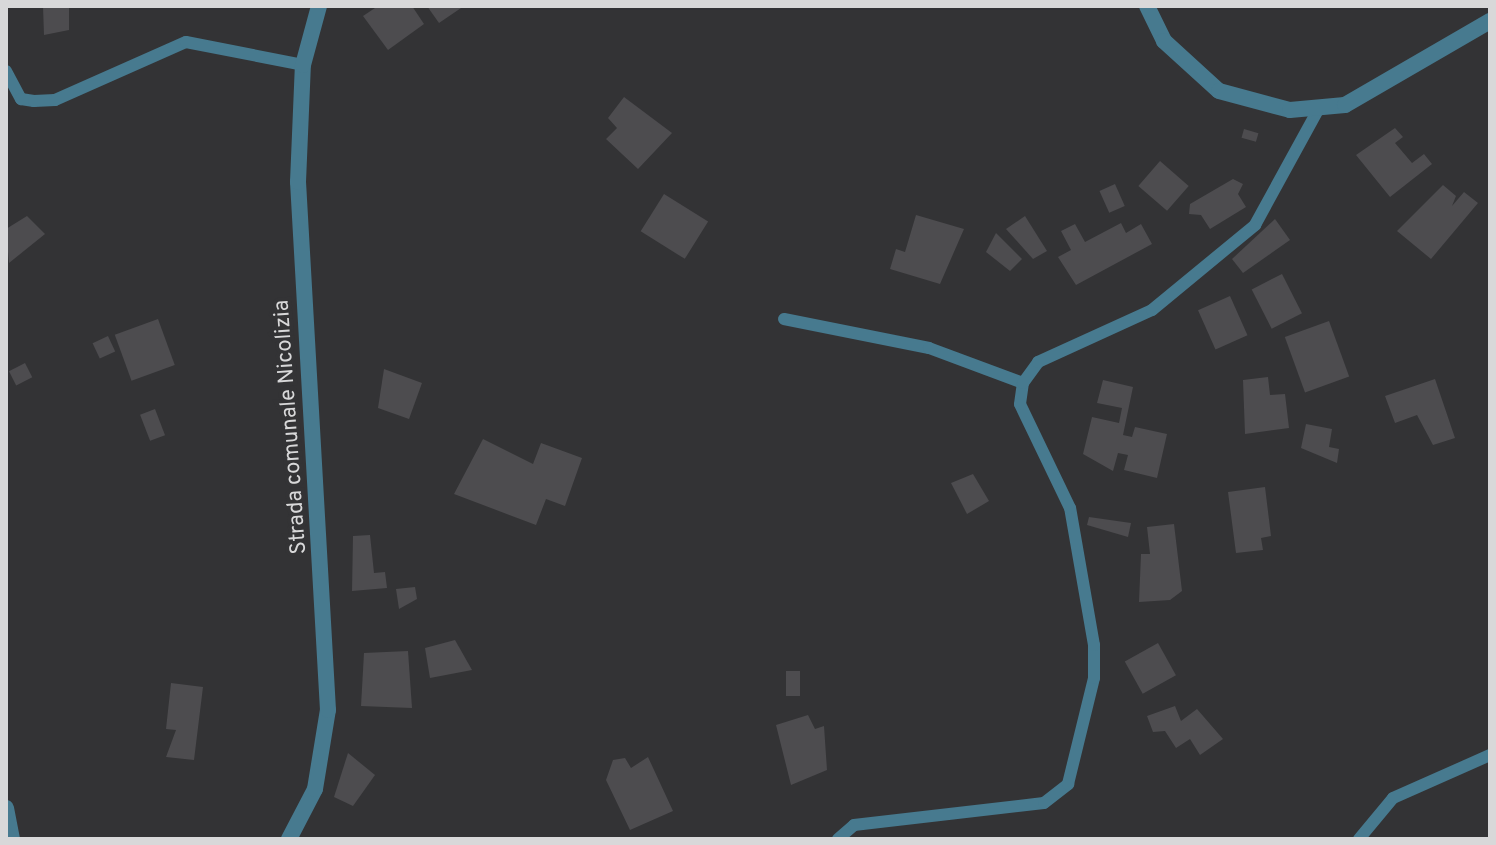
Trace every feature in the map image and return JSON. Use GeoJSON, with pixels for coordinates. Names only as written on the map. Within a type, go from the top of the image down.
{"type":"FeatureCollection","features":[{"type":"Feature","properties":{"kind":"street","name":"Strada comunale Nicolizia"},"geometry":{"type":"LineString","coordinates":[[289,839],[315,789],[328,710],[300,254],[303,65],[319,6]]}},
{"type":"Feature","properties":{"kind":"street"},"geometry":{"type":"LineString","coordinates":[[1147,6],[1164,41],[1219,91],[1247,104],[1318,110],[1345,105],[1490,21]]}},
{"type":"Feature","properties":{"kind":"street"},"geometry":{"type":"LineString","coordinates":[[6,808],[12,839]]}},
{"type":"Feature","properties":{"kind":"lane"},"geometry":{"type":"LineString","coordinates":[[6,71],[21,99],[34,101],[55,100],[186,42],[303,65]]}},
{"type":"Feature","properties":{"kind":"lane"},"geometry":{"type":"LineString","coordinates":[[838,839],[854,825],[1044,803],[1068,784],[1094,678],[1094,645],[1070,508],[1020,404],[1023,383],[1038,362],[1152,310],[1255,225],[1318,110]]}},
{"type":"Feature","properties":{"kind":"lane"},"geometry":{"type":"LineString","coordinates":[[784,319],[929,348],[1023,383]]}},
{"type":"Feature","properties":{"kind":"lane"},"geometry":{"type":"LineString","coordinates":[[1359,839],[1393,798],[1490,755]]}},
{"type":"Feature","properties":{"kind":"building"},"geometry":{"type":"Polygon","coordinates":[[[43,6],[69,6],[69,30],[44,35],[43,6]]]}},
{"type":"Feature","properties":{"kind":"building"},"geometry":{"type":"Polygon","coordinates":[[[378,6],[412,6],[424,24],[388,50],[363,16],[378,6]]]}},
{"type":"Feature","properties":{"kind":"building"},"geometry":{"type":"Polygon","coordinates":[[[427,6],[464,6],[439,23],[427,6]]]}},
{"type":"Feature","properties":{"kind":"building"},"geometry":{"type":"Polygon","coordinates":[[[624,97],[672,133],[638,169],[606,139],[617,128],[608,118],[624,97]]]}},
{"type":"Feature","properties":{"kind":"building"},"geometry":{"type":"Polygon","coordinates":[[[1395,128],[1403,137],[1395,143],[1412,163],[1424,154],[1432,164],[1390,197],[1356,155],[1395,128]]]}},
{"type":"Feature","properties":{"kind":"building"},"geometry":{"type":"Polygon","coordinates":[[[1244,129],[1258,133],[1256,142],[1242,138],[1244,129]]]}},
{"type":"Feature","properties":{"kind":"building"},"geometry":{"type":"Polygon","coordinates":[[[1160,161],[1189,186],[1167,211],[1138,186],[1160,161]]]}},
{"type":"Feature","properties":{"kind":"building"},"geometry":{"type":"Polygon","coordinates":[[[1233,179],[1243,184],[1238,194],[1246,207],[1210,229],[1201,215],[1189,214],[1190,204],[1233,179]]]}},
{"type":"Feature","properties":{"kind":"building"},"geometry":{"type":"Polygon","coordinates":[[[1115,184],[1125,206],[1109,213],[1099,191],[1115,184]]]}},
{"type":"Feature","properties":{"kind":"building"},"geometry":{"type":"Polygon","coordinates":[[[1443,185],[1456,196],[1452,206],[1464,192],[1478,203],[1431,259],[1397,231],[1443,185]]]}},
{"type":"Feature","properties":{"kind":"building"},"geometry":{"type":"Polygon","coordinates":[[[664,194],[708,222],[685,259],[641,231],[664,194]]]}},
{"type":"Feature","properties":{"kind":"building"},"geometry":{"type":"Polygon","coordinates":[[[916,215],[964,229],[940,284],[890,269],[896,249],[905,252],[916,215]]]}},
{"type":"Feature","properties":{"kind":"building"},"geometry":{"type":"Polygon","coordinates":[[[27,216],[45,234],[9,263],[6,229],[27,216]]]}},
{"type":"Feature","properties":{"kind":"building"},"geometry":{"type":"Polygon","coordinates":[[[1025,216],[1047,251],[1033,259],[1006,229],[1025,216]]]}},
{"type":"Feature","properties":{"kind":"building"},"geometry":{"type":"Polygon","coordinates":[[[1275,219],[1290,240],[1243,273],[1232,259],[1275,219]]]}},
{"type":"Feature","properties":{"kind":"building"},"geometry":{"type":"Polygon","coordinates":[[[1121,223],[1126,233],[1141,224],[1152,244],[1076,285],[1058,257],[1071,250],[1061,231],[1075,224],[1085,242],[1121,223]]]}},
{"type":"Feature","properties":{"kind":"building"},"geometry":{"type":"Polygon","coordinates":[[[996,233],[1022,259],[1010,271],[986,252],[996,233]]]}},
{"type":"Feature","properties":{"kind":"building"},"geometry":{"type":"Polygon","coordinates":[[[1282,274],[1302,313],[1272,329],[1252,289],[1282,274]]]}},
{"type":"Feature","properties":{"kind":"building"},"geometry":{"type":"Polygon","coordinates":[[[1230,296],[1247,335],[1216,350],[1198,310],[1230,296]]]}},
{"type":"Feature","properties":{"kind":"building"},"geometry":{"type":"Polygon","coordinates":[[[158,319],[175,365],[132,381],[115,335],[158,319]]]}},
{"type":"Feature","properties":{"kind":"building"},"geometry":{"type":"Polygon","coordinates":[[[1329,321],[1349,376],[1305,393],[1285,337],[1329,321]]]}},
{"type":"Feature","properties":{"kind":"building"},"geometry":{"type":"Polygon","coordinates":[[[108,336],[115,351],[100,359],[93,343],[108,336]]]}},
{"type":"Feature","properties":{"kind":"building"},"geometry":{"type":"Polygon","coordinates":[[[25,363],[32,377],[16,385],[9,371],[25,363]]]}},
{"type":"Feature","properties":{"kind":"building"},"geometry":{"type":"Polygon","coordinates":[[[384,369],[422,383],[409,419],[378,408],[384,369]]]}},
{"type":"Feature","properties":{"kind":"building"},"geometry":{"type":"Polygon","coordinates":[[[1268,377],[1270,395],[1285,394],[1289,428],[1245,434],[1243,380],[1268,377]]]}},
{"type":"Feature","properties":{"kind":"building"},"geometry":{"type":"Polygon","coordinates":[[[1435,379],[1455,438],[1433,445],[1417,415],[1395,423],[1385,396],[1435,379]]]}},
{"type":"Feature","properties":{"kind":"building"},"geometry":{"type":"Polygon","coordinates":[[[1103,380],[1133,387],[1123,435],[1132,437],[1135,427],[1167,434],[1157,478],[1124,470],[1128,455],[1118,453],[1113,471],[1083,454],[1092,417],[1119,423],[1122,408],[1097,403],[1103,380]]]}},
{"type":"Feature","properties":{"kind":"building"},"geometry":{"type":"Polygon","coordinates":[[[155,409],[165,435],[150,441],[140,415],[155,409]]]}},
{"type":"Feature","properties":{"kind":"building"},"geometry":{"type":"Polygon","coordinates":[[[1306,424],[1332,429],[1329,447],[1339,449],[1337,463],[1301,448],[1306,424]]]}},
{"type":"Feature","properties":{"kind":"building"},"geometry":{"type":"Polygon","coordinates":[[[483,439],[533,464],[541,443],[582,458],[565,506],[546,499],[536,525],[454,494],[483,439]]]}},
{"type":"Feature","properties":{"kind":"building"},"geometry":{"type":"Polygon","coordinates":[[[973,474],[989,501],[967,514],[951,483],[973,474]]]}},
{"type":"Feature","properties":{"kind":"building"},"geometry":{"type":"Polygon","coordinates":[[[1265,487],[1271,536],[1261,538],[1263,550],[1236,553],[1228,492],[1265,487]]]}},
{"type":"Feature","properties":{"kind":"building"},"geometry":{"type":"Polygon","coordinates":[[[1089,517],[1131,523],[1128,537],[1087,525],[1089,517]]]}},
{"type":"Feature","properties":{"kind":"building"},"geometry":{"type":"Polygon","coordinates":[[[1174,524],[1182,591],[1170,600],[1139,602],[1141,554],[1150,554],[1147,527],[1174,524]]]}},
{"type":"Feature","properties":{"kind":"building"},"geometry":{"type":"Polygon","coordinates":[[[370,535],[374,573],[385,572],[387,588],[352,591],[353,536],[370,535]]]}},
{"type":"Feature","properties":{"kind":"building"},"geometry":{"type":"Polygon","coordinates":[[[415,587],[417,599],[399,609],[396,589],[415,587]]]}},
{"type":"Feature","properties":{"kind":"building"},"geometry":{"type":"Polygon","coordinates":[[[455,640],[472,670],[430,678],[425,648],[455,640]]]}},
{"type":"Feature","properties":{"kind":"building"},"geometry":{"type":"Polygon","coordinates":[[[1158,643],[1176,675],[1143,694],[1125,661],[1158,643]]]}},
{"type":"Feature","properties":{"kind":"building"},"geometry":{"type":"Polygon","coordinates":[[[408,651],[412,708],[361,706],[364,653],[408,651]]]}},
{"type":"Feature","properties":{"kind":"building"},"geometry":{"type":"Polygon","coordinates":[[[786,671],[800,671],[800,696],[786,696],[786,671]]]}},
{"type":"Feature","properties":{"kind":"building"},"geometry":{"type":"Polygon","coordinates":[[[171,683],[203,687],[194,760],[166,757],[176,730],[166,729],[171,683]]]}},
{"type":"Feature","properties":{"kind":"building"},"geometry":{"type":"Polygon","coordinates":[[[1175,706],[1181,721],[1197,709],[1223,739],[1200,755],[1190,739],[1176,748],[1165,731],[1153,732],[1147,716],[1175,706]]]}},
{"type":"Feature","properties":{"kind":"building"},"geometry":{"type":"Polygon","coordinates":[[[808,715],[815,729],[824,726],[827,770],[791,785],[776,725],[808,715]]]}},
{"type":"Feature","properties":{"kind":"building"},"geometry":{"type":"Polygon","coordinates":[[[348,753],[375,775],[353,806],[334,797],[348,753]]]}},
{"type":"Feature","properties":{"kind":"building"},"geometry":{"type":"Polygon","coordinates":[[[648,757],[673,811],[630,830],[606,780],[613,760],[625,758],[631,768],[648,757]]]}}]}
